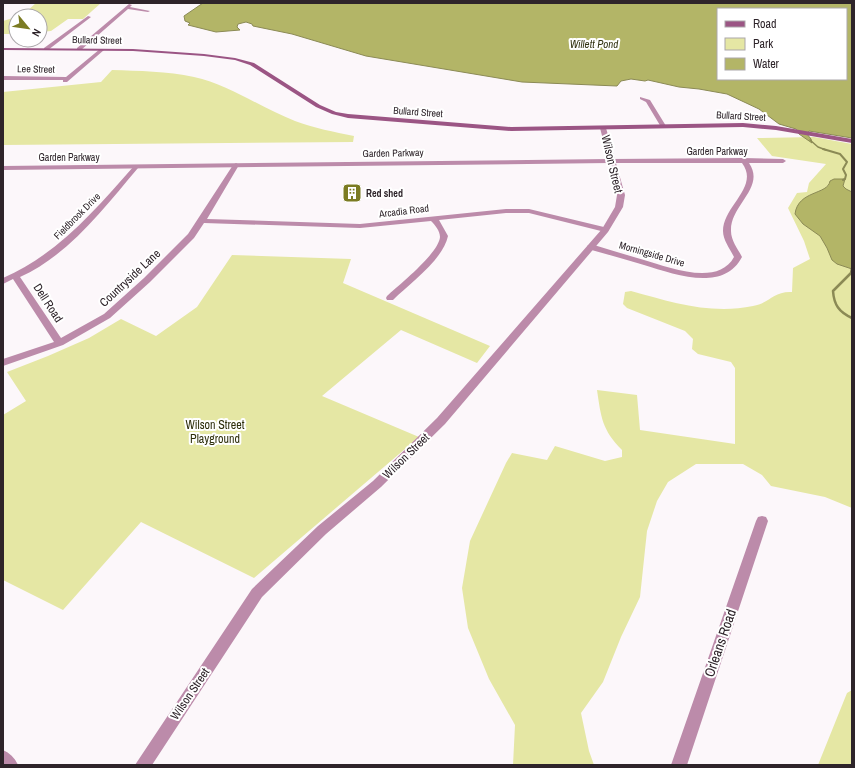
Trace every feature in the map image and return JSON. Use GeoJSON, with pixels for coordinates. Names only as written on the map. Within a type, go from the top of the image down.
{"type":"FeatureCollection","features":[{"type":"Feature","properties":{"kind":"main road","name":"Bullard Street"},"geometry":{"type":"LineString","coordinates":[[3,49],[102,50],[198,54],[237,60],[257,67],[318,106],[334,113],[389,121],[511,129],[733,124],[795,131],[849,140]]}},
{"type":"Feature","properties":{"kind":"street"},"geometry":{"type":"LineString","coordinates":[[79,50],[129,6],[148,11]]}},
{"type":"Feature","properties":{"kind":"street"},"geometry":{"type":"LineString","coordinates":[[46,49],[90,17]]}},
{"type":"Feature","properties":{"kind":"street","name":"Lee Street"},"geometry":{"type":"LineString","coordinates":[[3,78],[67,80],[102,50]]}},
{"type":"Feature","properties":{"kind":"street"},"geometry":{"type":"LineString","coordinates":[[642,98],[648,101],[664,126]]}},
{"type":"Feature","properties":{"kind":"street","name":"Wilson Street"},"geometry":{"type":"LineString","coordinates":[[143,765],[257,593],[322,530],[398,464],[441,421],[605,230],[619,207],[621,195],[611,161],[604,128]]}},
{"type":"Feature","properties":{"kind":"street","name":"Morningside Drive"},"geometry":{"type":"LineString","coordinates":[[591,247],[683,274],[715,274],[736,265],[738,258],[728,238],[727,230],[730,219],[747,188],[751,175],[749,168],[743,160]]}},
{"type":"Feature","properties":{"kind":"street","name":"Garden Parkway"},"geometry":{"type":"LineString","coordinates":[[3,168],[611,161],[783,161]]}},
{"type":"Feature","properties":{"kind":"street","name":"Countryside Lane"},"geometry":{"type":"LineString","coordinates":[[3,364],[60,343],[107,316],[147,280],[191,236],[202,221],[236,165]]}},
{"type":"Feature","properties":{"kind":"street","name":"Fieldbrook Drive"},"geometry":{"type":"LineString","coordinates":[[3,281],[16,277],[40,262],[77,232],[136,167]]}},
{"type":"Feature","properties":{"kind":"street","name":"Arcadia Road"},"geometry":{"type":"LineString","coordinates":[[202,221],[360,226],[506,211],[529,212],[605,230]]}},
{"type":"Feature","properties":{"kind":"street"},"geometry":{"type":"LineString","coordinates":[[390,298],[431,259],[443,243],[444,236],[433,218]]}},
{"type":"Feature","properties":{"kind":"street","name":"Dell Road"},"geometry":{"type":"LineString","coordinates":[[16,277],[60,343]]}},
{"type":"Feature","properties":{"kind":"street","name":"Orleans Road"},"geometry":{"type":"LineString","coordinates":[[679,765],[762,521]]}},
{"type":"Feature","properties":{"kind":"street"},"geometry":{"type":"LineString","coordinates":[[3,758],[10,765]]}},
{"type":"Feature","properties":{"kind":"green space"},"geometry":{"type":"Polygon","coordinates":[[[36,3],[101,3],[83,19],[68,19],[51,31],[48,31],[48,8],[30,8],[36,3]]]}},
{"type":"Feature","properties":{"kind":"green space"},"geometry":{"type":"Polygon","coordinates":[[[8,19],[8,34],[3,34],[3,21],[8,19]]]}},
{"type":"Feature","properties":{"kind":"green space"},"geometry":{"type":"Polygon","coordinates":[[[112,70],[153,72],[194,77],[220,85],[295,121],[317,128],[354,136],[353,142],[3,145],[3,92],[101,82],[112,70]]]}},
{"type":"Feature","properties":{"kind":"green space"},"geometry":{"type":"Polygon","coordinates":[[[814,137],[852,144],[852,508],[825,497],[771,486],[762,475],[743,464],[696,464],[668,482],[657,501],[647,531],[640,597],[621,637],[603,682],[581,713],[589,751],[594,765],[513,765],[515,725],[489,679],[468,628],[462,588],[470,541],[506,463],[512,453],[547,460],[555,446],[605,461],[622,457],[622,450],[610,436],[601,416],[597,390],[637,395],[640,430],[735,444],[735,368],[731,362],[698,354],[692,349],[693,339],[685,331],[627,308],[623,304],[625,292],[631,291],[691,306],[722,309],[753,306],[780,293],[792,292],[793,268],[810,259],[804,241],[788,208],[797,193],[807,192],[809,183],[826,164],[772,156],[757,138],[814,137]]]}},
{"type":"Feature","properties":{"kind":"green space","name":"Wilson Street Playground"},"geometry":{"type":"Polygon","coordinates":[[[232,255],[351,259],[343,283],[490,346],[477,363],[401,330],[322,396],[419,437],[254,578],[141,522],[63,610],[3,580],[3,415],[26,401],[7,372],[89,338],[121,319],[156,336],[197,307],[232,255]]]}},
{"type":"Feature","properties":{"kind":"green space"},"geometry":{"type":"Polygon","coordinates":[[[852,690],[852,765],[818,765],[847,693],[852,690]]]}},
{"type":"Feature","properties":{"kind":"water","name":"Willett Pond"},"geometry":{"type":"Polygon","coordinates":[[[203,3],[852,3],[852,138],[809,131],[807,134],[812,143],[799,134],[796,129],[779,124],[759,109],[727,94],[679,87],[648,80],[631,79],[621,81],[617,86],[522,82],[366,56],[292,34],[253,26],[252,24],[246,22],[238,24],[237,27],[240,30],[216,32],[188,25],[190,23],[185,21],[184,16],[203,3]]]}},
{"type":"Feature","properties":{"kind":"water"},"geometry":{"type":"Polygon","coordinates":[[[834,179],[845,179],[843,186],[852,192],[852,269],[837,264],[832,260],[820,236],[803,224],[795,214],[797,206],[801,201],[824,189],[830,181],[834,179]]]}},
{"type":"Feature","properties":{"kind":"waterway"},"geometry":{"type":"LineString","coordinates":[[810,140],[818,147],[825,149]]}},
{"type":"Feature","properties":{"kind":"waterway"},"geometry":{"type":"LineString","coordinates":[[825,149],[840,154],[847,162],[843,169],[846,175],[845,179],[843,180]]}},
{"type":"Feature","properties":{"kind":"waterway"},"geometry":{"type":"LineString","coordinates":[[852,268],[851,273],[833,291],[838,308],[852,318]]}},
{"type":"Feature","properties":{"kind":"place","name":"Red shed"},"geometry":{"type":"Point","coordinates":[352,193]}}]}
